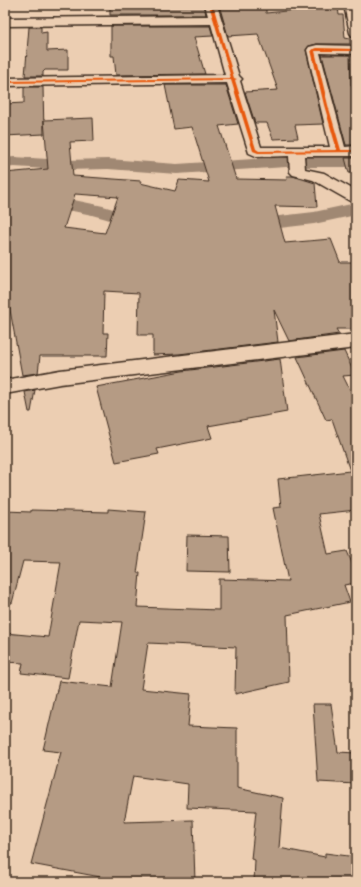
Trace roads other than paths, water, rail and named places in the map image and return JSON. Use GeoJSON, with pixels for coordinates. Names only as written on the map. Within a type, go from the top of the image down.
{"type":"FeatureCollection","features":[{"type":"Feature","properties":{"kind":"street"},"geometry":{"type":"LineString","coordinates":[[211,5],[254,150],[258,152],[356,151]]}},
{"type":"Feature","properties":{"kind":"street"},"geometry":{"type":"LineString","coordinates":[[350,5],[356,33]]}},
{"type":"Feature","properties":{"kind":"street"},"geometry":{"type":"LineString","coordinates":[[5,22],[216,20]]}},
{"type":"Feature","properties":{"kind":"street"},"geometry":{"type":"LineString","coordinates":[[339,151],[313,50],[356,50]]}},
{"type":"Feature","properties":{"kind":"street"},"geometry":{"type":"LineString","coordinates":[[5,82],[234,79]]}},
{"type":"Feature","properties":{"kind":"street"},"geometry":{"type":"LineString","coordinates":[[296,152],[298,172],[318,176],[356,198]]}},
{"type":"Feature","properties":{"kind":"street"},"geometry":{"type":"LineString","coordinates":[[5,387],[60,377],[356,342]]}},
{"type":"Feature","properties":{"kind":"waterway"},"geometry":{"type":"LineString","coordinates":[[5,163],[14,162],[65,165],[108,164],[177,169],[286,162],[346,162],[356,160]]}},
{"type":"Feature","properties":{"kind":"waterway"},"geometry":{"type":"LineString","coordinates":[[5,202],[62,204],[96,210],[143,224]]}},
{"type":"Feature","properties":{"kind":"waterway"},"geometry":{"type":"LineString","coordinates":[[245,226],[314,218],[356,209]]}}]}
